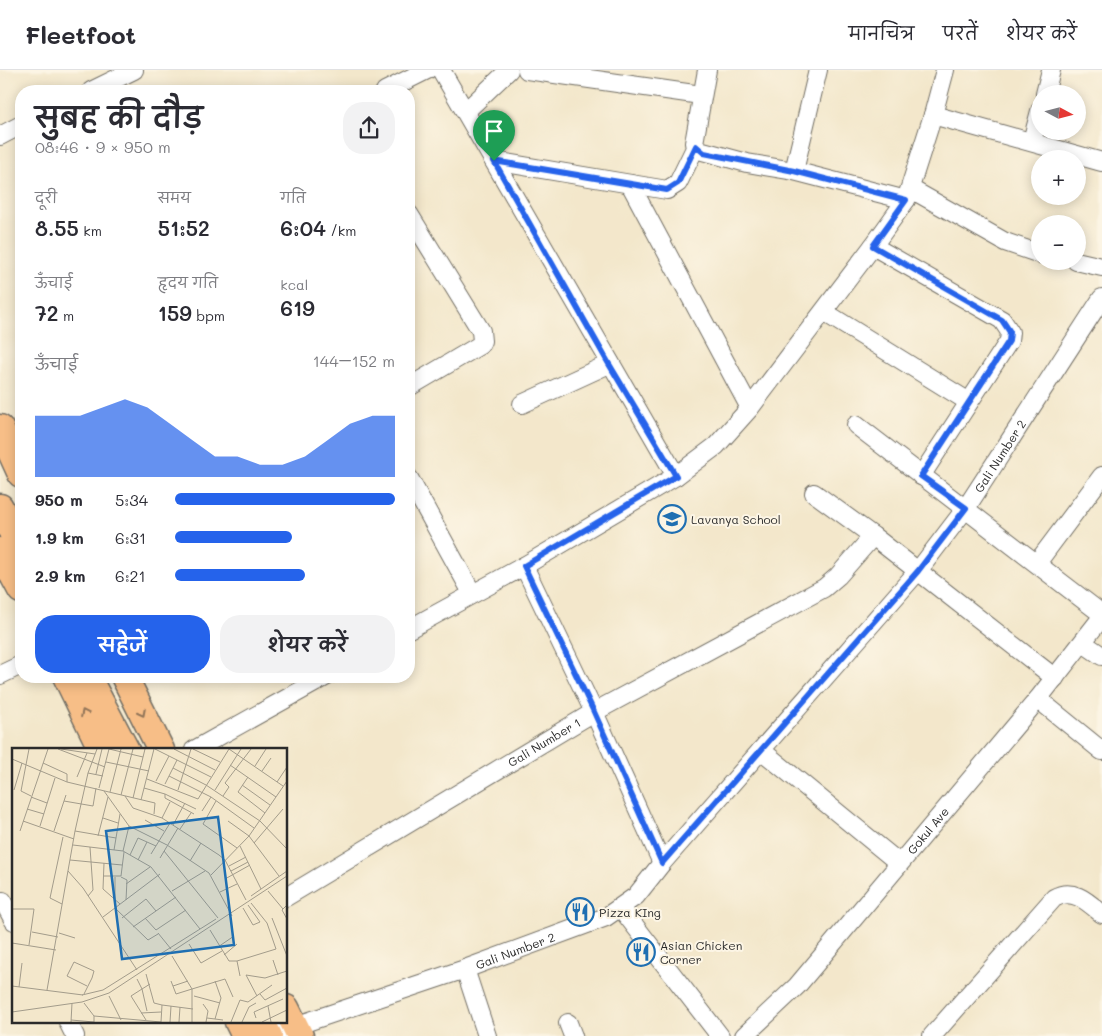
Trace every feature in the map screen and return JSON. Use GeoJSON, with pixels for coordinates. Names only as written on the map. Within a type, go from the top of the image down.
{"type":"FeatureCollection","features":[{"type":"Feature","properties":{"kind":"main road"},"geometry":{"type":"LineString","coordinates":[[0,428],[15,461]]}},
{"type":"Feature","properties":{"kind":"main road"},"geometry":{"type":"LineString","coordinates":[[0,507],[15,538]]}},
{"type":"Feature","properties":{"kind":"main road"},"geometry":{"type":"LineString","coordinates":[[0,551],[15,579]]}},
{"type":"Feature","properties":{"kind":"main road"},"geometry":{"type":"LineString","coordinates":[[69,683],[101,748]]}},
{"type":"Feature","properties":{"kind":"main road"},"geometry":{"type":"LineString","coordinates":[[91,683],[125,748]]}},
{"type":"Feature","properties":{"kind":"main road"},"geometry":{"type":"LineString","coordinates":[[128,683],[160,748]]}},
{"type":"Feature","properties":{"kind":"main road"},"geometry":{"type":"LineString","coordinates":[[239,1024],[245,1036]]}},
{"type":"Feature","properties":{"kind":"main road"},"geometry":{"type":"LineString","coordinates":[[263,1024],[269,1036]]}},
{"type":"Feature","properties":{"kind":"street"},"geometry":{"type":"LineString","coordinates":[[103,85],[134,70]]}},
{"type":"Feature","properties":{"kind":"street"},"geometry":{"type":"LineString","coordinates":[[397,85],[427,70]]}},
{"type":"Feature","properties":{"kind":"street"},"geometry":{"type":"LineString","coordinates":[[441,70],[609,364],[676,476]]}},
{"type":"Feature","properties":{"kind":"street"},"geometry":{"type":"LineString","coordinates":[[466,111],[509,70]]}},
{"type":"Feature","properties":{"kind":"street"},"geometry":{"type":"LineString","coordinates":[[527,70],[701,95]]}},
{"type":"Feature","properties":{"kind":"street"},"geometry":{"type":"LineString","coordinates":[[707,70],[701,95],[694,143],[704,153],[908,194],[1005,242],[1031,251]]}},
{"type":"Feature","properties":{"kind":"street"},"geometry":{"type":"LineString","coordinates":[[794,171],[818,70]]}},
{"type":"Feature","properties":{"kind":"street"},"geometry":{"type":"LineString","coordinates":[[415,626],[524,566],[676,476],[716,446],[750,408],[824,312],[873,246],[908,194],[945,70]]}},
{"type":"Feature","properties":{"kind":"street"},"geometry":{"type":"LineString","coordinates":[[1047,85],[1051,70]]}},
{"type":"Feature","properties":{"kind":"street"},"geometry":{"type":"LineString","coordinates":[[933,115],[1102,162]]}},
{"type":"Feature","properties":{"kind":"street"},"geometry":{"type":"LineString","coordinates":[[0,136],[15,128]]}},
{"type":"Feature","properties":{"kind":"street"},"geometry":{"type":"LineString","coordinates":[[494,161],[667,190],[678,183],[696,146]]}},
{"type":"Feature","properties":{"kind":"street"},"geometry":{"type":"LineString","coordinates":[[630,184],[750,408]]}},
{"type":"Feature","properties":{"kind":"street"},"geometry":{"type":"LineString","coordinates":[[415,224],[481,331],[482,341],[480,345],[415,383]]}},
{"type":"Feature","properties":{"kind":"street"},"geometry":{"type":"LineString","coordinates":[[873,246],[1002,320],[1010,332],[1009,341],[921,476]]}},
{"type":"Feature","properties":{"kind":"street"},"geometry":{"type":"LineString","coordinates":[[1086,263],[1102,267]]}},
{"type":"Feature","properties":{"kind":"street","name":"Gali Number 2"},"geometry":{"type":"LineString","coordinates":[[289,1026],[465,969],[606,917],[636,896],[662,863],[918,571],[966,508],[1102,298]]}},
{"type":"Feature","properties":{"kind":"street"},"geometry":{"type":"LineString","coordinates":[[824,312],[969,402]]}},
{"type":"Feature","properties":{"kind":"street"},"geometry":{"type":"LineString","coordinates":[[522,404],[609,364]]}},
{"type":"Feature","properties":{"kind":"street"},"geometry":{"type":"LineString","coordinates":[[856,425],[1038,563],[1102,616]]}},
{"type":"Feature","properties":{"kind":"street"},"geometry":{"type":"LineString","coordinates":[[1038,563],[1102,476]]}},
{"type":"Feature","properties":{"kind":"street"},"geometry":{"type":"LineString","coordinates":[[415,489],[472,593]]}},
{"type":"Feature","properties":{"kind":"street"},"geometry":{"type":"LineString","coordinates":[[814,493],[873,536],[1055,678]]}},
{"type":"Feature","properties":{"kind":"street","name":"Gali Number 1"},"geometry":{"type":"LineString","coordinates":[[288,896],[594,712],[824,588],[838,576],[873,536]]}},
{"type":"Feature","properties":{"kind":"street"},"geometry":{"type":"LineString","coordinates":[[524,566],[594,712],[662,863]]}},
{"type":"Feature","properties":{"kind":"street","name":"Gokul Ave"},"geometry":{"type":"LineString","coordinates":[[744,1036],[797,986],[1038,699],[1102,616]]}},
{"type":"Feature","properties":{"kind":"street"},"geometry":{"type":"LineString","coordinates":[[1083,642],[1102,656]]}},
{"type":"Feature","properties":{"kind":"street"},"geometry":{"type":"LineString","coordinates":[[0,675],[15,668]]}},
{"type":"Feature","properties":{"kind":"street"},"geometry":{"type":"LineString","coordinates":[[198,748],[314,683]]}},
{"type":"Feature","properties":{"kind":"street"},"geometry":{"type":"LineString","coordinates":[[1038,699],[1102,751]]}},
{"type":"Feature","properties":{"kind":"street"},"geometry":{"type":"LineString","coordinates":[[761,750],[899,863]]}},
{"type":"Feature","properties":{"kind":"street"},"geometry":{"type":"LineString","coordinates":[[932,1036],[1054,898],[1066,892],[1075,895],[1102,914]]}},
{"type":"Feature","properties":{"kind":"street"},"geometry":{"type":"LineString","coordinates":[[6,900],[12,916]]}},
{"type":"Feature","properties":{"kind":"street"},"geometry":{"type":"LineString","coordinates":[[621,908],[720,1036]]}},
{"type":"Feature","properties":{"kind":"street"},"geometry":{"type":"LineString","coordinates":[[465,969],[487,1036]]}},
{"type":"Feature","properties":{"kind":"street"},"geometry":{"type":"LineString","coordinates":[[69,1024],[75,1036]]}},
{"type":"Feature","properties":{"kind":"place","name":"Lavanya School"},"geometry":{"type":"Point","coordinates":[672,519]}},
{"type":"Feature","properties":{"kind":"place","name":"Pizza KIng"},"geometry":{"type":"Point","coordinates":[580,912]}},
{"type":"Feature","properties":{"kind":"place","name":"Asian Chicken Corner"},"geometry":{"type":"Point","coordinates":[641,952]}},
{"type":"Feature","properties":{"kind":"route"},"geometry":{"type":"LineString","coordinates":[[696,146],[704,153],[794,171],[906,200],[873,246],[1002,320],[1010,332],[1009,341],[921,476],[966,508],[918,571],[662,863],[594,712],[524,566],[676,476],[609,364],[494,161],[667,190],[678,183],[696,146]]}}]}
